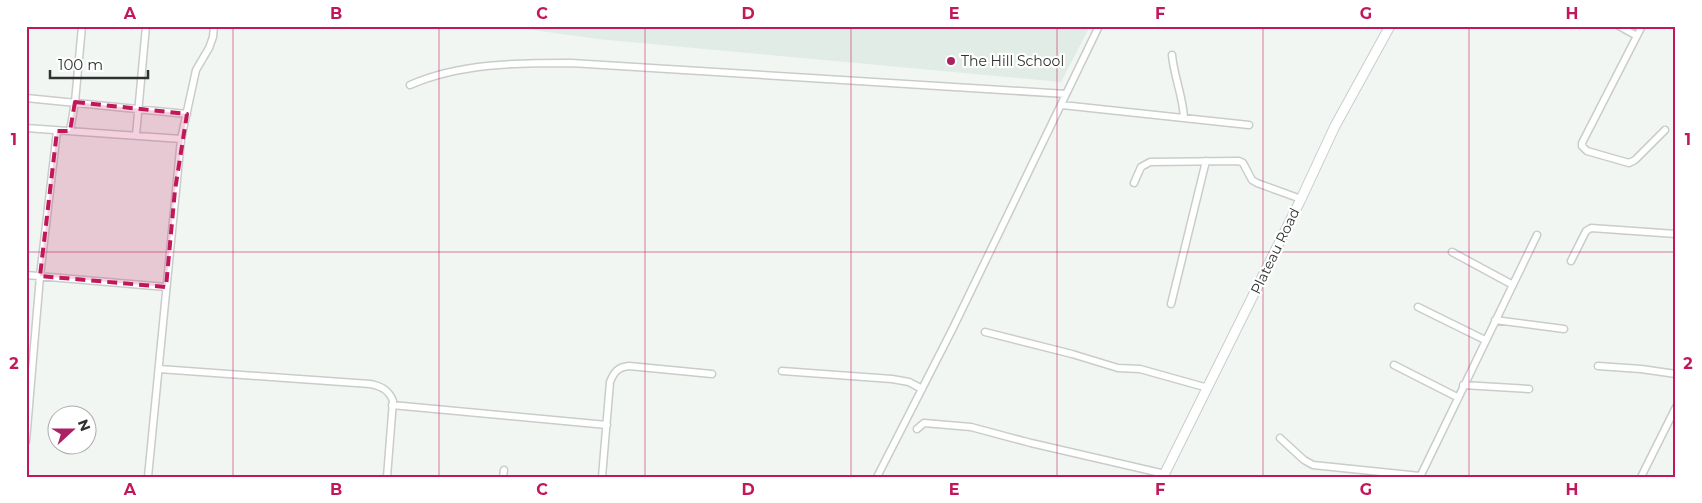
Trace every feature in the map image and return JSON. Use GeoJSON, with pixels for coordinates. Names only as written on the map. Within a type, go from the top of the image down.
{"type":"FeatureCollection","features":[{"type":"Feature","properties":{"kind":"street"},"geometry":{"type":"LineString","coordinates":[[70,131],[75,102],[82,26]]}},
{"type":"Feature","properties":{"kind":"street"},"geometry":{"type":"LineString","coordinates":[[136,135],[146,26]]}},
{"type":"Feature","properties":{"kind":"street"},"geometry":{"type":"LineString","coordinates":[[148,477],[181,139],[196,70],[209,48],[214,26]]}},
{"type":"Feature","properties":{"kind":"street"},"geometry":{"type":"LineString","coordinates":[[877,477],[922,389],[1099,26]]}},
{"type":"Feature","properties":{"kind":"street","name":"Plateau Road"},"geometry":{"type":"LineString","coordinates":[[1164,475],[1301,199],[1335,126],[1390,26]]}},
{"type":"Feature","properties":{"kind":"street"},"geometry":{"type":"LineString","coordinates":[[1619,26],[1637,36]]}},
{"type":"Feature","properties":{"kind":"street"},"geometry":{"type":"LineString","coordinates":[[1642,26],[1582,146],[1587,151],[1629,163],[1635,160],[1665,130]]}},
{"type":"Feature","properties":{"kind":"street"},"geometry":{"type":"LineString","coordinates":[[1172,55],[1173,72],[1184,118]]}},
{"type":"Feature","properties":{"kind":"street"},"geometry":{"type":"LineString","coordinates":[[410,85],[427,78],[512,63],[571,63],[1066,94]]}},
{"type":"Feature","properties":{"kind":"street"},"geometry":{"type":"LineString","coordinates":[[26,98],[187,114]]}},
{"type":"Feature","properties":{"kind":"street"},"geometry":{"type":"LineString","coordinates":[[1062,104],[1249,125]]}},
{"type":"Feature","properties":{"kind":"street"},"geometry":{"type":"LineString","coordinates":[[26,128],[181,139]]}},
{"type":"Feature","properties":{"kind":"street"},"geometry":{"type":"LineString","coordinates":[[26,441],[40,276],[57,130]]}},
{"type":"Feature","properties":{"kind":"street"},"geometry":{"type":"LineString","coordinates":[[1171,304],[1206,161]]}},
{"type":"Feature","properties":{"kind":"street"},"geometry":{"type":"LineString","coordinates":[[1134,182],[1141,167],[1150,162],[1227,161],[1243,163],[1252,180],[1301,199]]}},
{"type":"Feature","properties":{"kind":"street"},"geometry":{"type":"LineString","coordinates":[[1571,261],[1586,231],[1591,228],[1676,234]]}},
{"type":"Feature","properties":{"kind":"street"},"geometry":{"type":"LineString","coordinates":[[1280,438],[1304,460],[1313,465],[1420,476],[1537,235]]}},
{"type":"Feature","properties":{"kind":"street"},"geometry":{"type":"LineString","coordinates":[[1452,252],[1514,285]]}},
{"type":"Feature","properties":{"kind":"street"},"geometry":{"type":"LineString","coordinates":[[26,275],[166,287]]}},
{"type":"Feature","properties":{"kind":"street"},"geometry":{"type":"LineString","coordinates":[[1418,307],[1485,340]]}},
{"type":"Feature","properties":{"kind":"street"},"geometry":{"type":"LineString","coordinates":[[1496,320],[1564,329]]}},
{"type":"Feature","properties":{"kind":"street"},"geometry":{"type":"LineString","coordinates":[[985,332],[1118,368],[1140,370],[1208,388]]}},
{"type":"Feature","properties":{"kind":"street"},"geometry":{"type":"LineString","coordinates":[[1394,365],[1458,397]]}},
{"type":"Feature","properties":{"kind":"street"},"geometry":{"type":"LineString","coordinates":[[1598,366],[1676,374]]}},
{"type":"Feature","properties":{"kind":"street"},"geometry":{"type":"LineString","coordinates":[[602,477],[610,382],[614,373],[623,367],[712,374]]}},
{"type":"Feature","properties":{"kind":"street"},"geometry":{"type":"LineString","coordinates":[[158,369],[378,386],[390,394],[392,405],[387,477]]}},
{"type":"Feature","properties":{"kind":"street"},"geometry":{"type":"LineString","coordinates":[[782,371],[892,379],[909,382],[922,389]]}},
{"type":"Feature","properties":{"kind":"street"},"geometry":{"type":"LineString","coordinates":[[1463,385],[1529,390]]}},
{"type":"Feature","properties":{"kind":"street"},"geometry":{"type":"LineString","coordinates":[[392,405],[607,425]]}},
{"type":"Feature","properties":{"kind":"street"},"geometry":{"type":"LineString","coordinates":[[1641,477],[1676,407]]}},
{"type":"Feature","properties":{"kind":"street"},"geometry":{"type":"LineString","coordinates":[[917,429],[924,423],[971,427],[1164,475]]}},
{"type":"Feature","properties":{"kind":"highlighted area"},"geometry":{"type":"Polygon","coordinates":[[[75,102],[187,114],[175,190],[166,287],[40,276],[57,131],[70,131],[75,102]]]}},
{"type":"Feature","properties":{"kind":"shaded area","name":"The Hill School"},"geometry":{"type":"Polygon","coordinates":[[[504,26],[1090,26],[1061,82],[598,39],[504,26]]]}},
{"type":"Feature","properties":{"kind":"place","name":"The Hill School"},"geometry":{"type":"Point","coordinates":[951,61]}}]}
